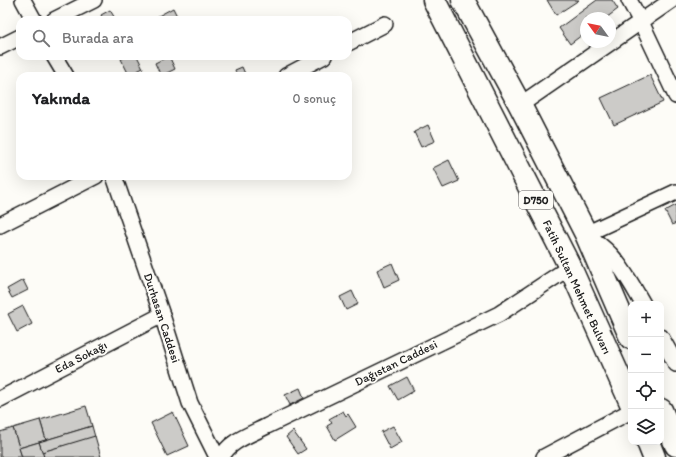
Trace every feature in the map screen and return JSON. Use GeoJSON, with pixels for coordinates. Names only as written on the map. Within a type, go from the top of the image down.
{"type":"FeatureCollection","features":[{"type":"Feature","properties":{"kind":"highway","name":"Fatih Sultan Mehmet Bulvarı"},"geometry":{"type":"LineString","coordinates":[[434,0],[570,267],[628,396]]}},
{"type":"Feature","properties":{"kind":"highway","name":"D750"},"geometry":{"type":"LineString","coordinates":[[463,0],[520,105],[586,234],[631,337]]}},
{"type":"Feature","properties":{"kind":"highway"},"geometry":{"type":"LineString","coordinates":[[664,417],[676,445]]}},
{"type":"Feature","properties":{"kind":"highway"},"geometry":{"type":"LineString","coordinates":[[649,445],[654,457]]}},
{"type":"Feature","properties":{"kind":"street"},"geometry":{"type":"LineString","coordinates":[[23,0],[32,16]]}},
{"type":"Feature","properties":{"kind":"street"},"geometry":{"type":"LineString","coordinates":[[62,16],[94,0]]}},
{"type":"Feature","properties":{"kind":"street"},"geometry":{"type":"LineString","coordinates":[[629,0],[676,96]]}},
{"type":"Feature","properties":{"kind":"street"},"geometry":{"type":"LineString","coordinates":[[520,105],[672,0]]}},
{"type":"Feature","properties":{"kind":"street"},"geometry":{"type":"LineString","coordinates":[[352,41],[385,24]]}},
{"type":"Feature","properties":{"kind":"street"},"geometry":{"type":"LineString","coordinates":[[0,48],[16,39]]}},
{"type":"Feature","properties":{"kind":"street"},"geometry":{"type":"LineString","coordinates":[[56,60],[64,72]]}},
{"type":"Feature","properties":{"kind":"street"},"geometry":{"type":"LineString","coordinates":[[294,72],[316,60]]}},
{"type":"Feature","properties":{"kind":"street"},"geometry":{"type":"LineString","coordinates":[[0,225],[88,180]]}},
{"type":"Feature","properties":{"kind":"street","name":"Durhasan Caddesi"},"geometry":{"type":"LineString","coordinates":[[115,180],[162,315],[190,403],[217,457]]}},
{"type":"Feature","properties":{"kind":"street"},"geometry":{"type":"LineString","coordinates":[[641,301],[619,264],[609,253],[586,234],[676,192]]}},
{"type":"Feature","properties":{"kind":"street","name":"Dağıstan Caddesi"},"geometry":{"type":"LineString","coordinates":[[222,457],[226,448],[254,433],[498,314],[570,267]]}},
{"type":"Feature","properties":{"kind":"street","name":"Eda Sokağı"},"geometry":{"type":"LineString","coordinates":[[0,399],[162,315]]}},
{"type":"Feature","properties":{"kind":"street"},"geometry":{"type":"LineString","coordinates":[[664,342],[676,364]]}},
{"type":"Feature","properties":{"kind":"street"},"geometry":{"type":"LineString","coordinates":[[544,457],[628,413]]}},
{"type":"Feature","properties":{"kind":"building"},"geometry":{"type":"Polygon","coordinates":[[[547,0],[579,0],[556,15],[547,0]]]}},
{"type":"Feature","properties":{"kind":"building"},"geometry":{"type":"Polygon","coordinates":[[[597,0],[612,0],[618,9],[614,12],[581,12],[597,0]]]}},
{"type":"Feature","properties":{"kind":"building"},"geometry":{"type":"Polygon","coordinates":[[[173,8],[177,16],[158,16],[173,8]]]}},
{"type":"Feature","properties":{"kind":"building"},"geometry":{"type":"Polygon","coordinates":[[[110,10],[114,16],[101,16],[110,10]]]}},
{"type":"Feature","properties":{"kind":"building"},"geometry":{"type":"Polygon","coordinates":[[[580,13],[580,36],[570,44],[559,28],[580,13]]]}},
{"type":"Feature","properties":{"kind":"building"},"geometry":{"type":"Polygon","coordinates":[[[122,60],[139,60],[143,68],[135,72],[128,72],[122,60]]]}},
{"type":"Feature","properties":{"kind":"building"},"geometry":{"type":"Polygon","coordinates":[[[161,60],[171,60],[175,69],[169,72],[159,72],[155,63],[161,60]]]}},
{"type":"Feature","properties":{"kind":"building"},"geometry":{"type":"Polygon","coordinates":[[[242,67],[244,72],[236,72],[235,70],[242,67]]]}},
{"type":"Feature","properties":{"kind":"building"},"geometry":{"type":"Polygon","coordinates":[[[650,75],[663,102],[614,125],[601,98],[650,75]]]}},
{"type":"Feature","properties":{"kind":"building"},"geometry":{"type":"Polygon","coordinates":[[[428,125],[435,141],[421,147],[414,132],[428,125]]]}},
{"type":"Feature","properties":{"kind":"building"},"geometry":{"type":"Polygon","coordinates":[[[449,160],[459,181],[443,188],[433,168],[449,160]]]}},
{"type":"Feature","properties":{"kind":"building"},"geometry":{"type":"Polygon","coordinates":[[[676,205],[676,223],[672,225],[665,211],[676,205]]]}},
{"type":"Feature","properties":{"kind":"building"},"geometry":{"type":"Polygon","coordinates":[[[392,263],[399,280],[384,287],[377,270],[392,263]]]}},
{"type":"Feature","properties":{"kind":"building"},"geometry":{"type":"Polygon","coordinates":[[[23,280],[28,290],[12,298],[7,289],[23,280]]]}},
{"type":"Feature","properties":{"kind":"building"},"geometry":{"type":"Polygon","coordinates":[[[352,291],[358,304],[346,310],[340,297],[352,291]]]}},
{"type":"Feature","properties":{"kind":"building"},"geometry":{"type":"Polygon","coordinates":[[[23,306],[32,324],[17,332],[8,314],[23,306]]]}},
{"type":"Feature","properties":{"kind":"building"},"geometry":{"type":"Polygon","coordinates":[[[407,377],[414,391],[398,400],[390,386],[407,377]]]}},
{"type":"Feature","properties":{"kind":"building"},"geometry":{"type":"Polygon","coordinates":[[[300,388],[304,398],[290,405],[285,395],[300,388]]]}},
{"type":"Feature","properties":{"kind":"building"},"geometry":{"type":"Polygon","coordinates":[[[86,406],[92,426],[46,440],[40,420],[86,406]]]}},
{"type":"Feature","properties":{"kind":"building"},"geometry":{"type":"Polygon","coordinates":[[[343,411],[346,416],[348,414],[356,427],[335,440],[327,426],[332,423],[329,419],[343,411]]]}},
{"type":"Feature","properties":{"kind":"building"},"geometry":{"type":"Polygon","coordinates":[[[173,412],[189,446],[167,456],[151,423],[173,412]]]}},
{"type":"Feature","properties":{"kind":"building"},"geometry":{"type":"Polygon","coordinates":[[[40,420],[46,440],[19,448],[13,428],[40,420]]]}},
{"type":"Feature","properties":{"kind":"building"},"geometry":{"type":"Polygon","coordinates":[[[92,426],[95,437],[42,452],[39,442],[92,426]]]}},
{"type":"Feature","properties":{"kind":"building"},"geometry":{"type":"Polygon","coordinates":[[[393,426],[402,442],[390,449],[381,432],[393,426]]]}},
{"type":"Feature","properties":{"kind":"building"},"geometry":{"type":"Polygon","coordinates":[[[13,428],[22,457],[0,457],[0,432],[13,428]]]}},
{"type":"Feature","properties":{"kind":"building"},"geometry":{"type":"Polygon","coordinates":[[[293,431],[306,449],[298,454],[286,437],[293,431]]]}},
{"type":"Feature","properties":{"kind":"building"},"geometry":{"type":"Polygon","coordinates":[[[95,436],[101,457],[44,457],[42,452],[95,436]]]}},
{"type":"Feature","properties":{"kind":"building"},"geometry":{"type":"Polygon","coordinates":[[[39,442],[44,457],[22,457],[19,448],[39,442]]]}}]}
